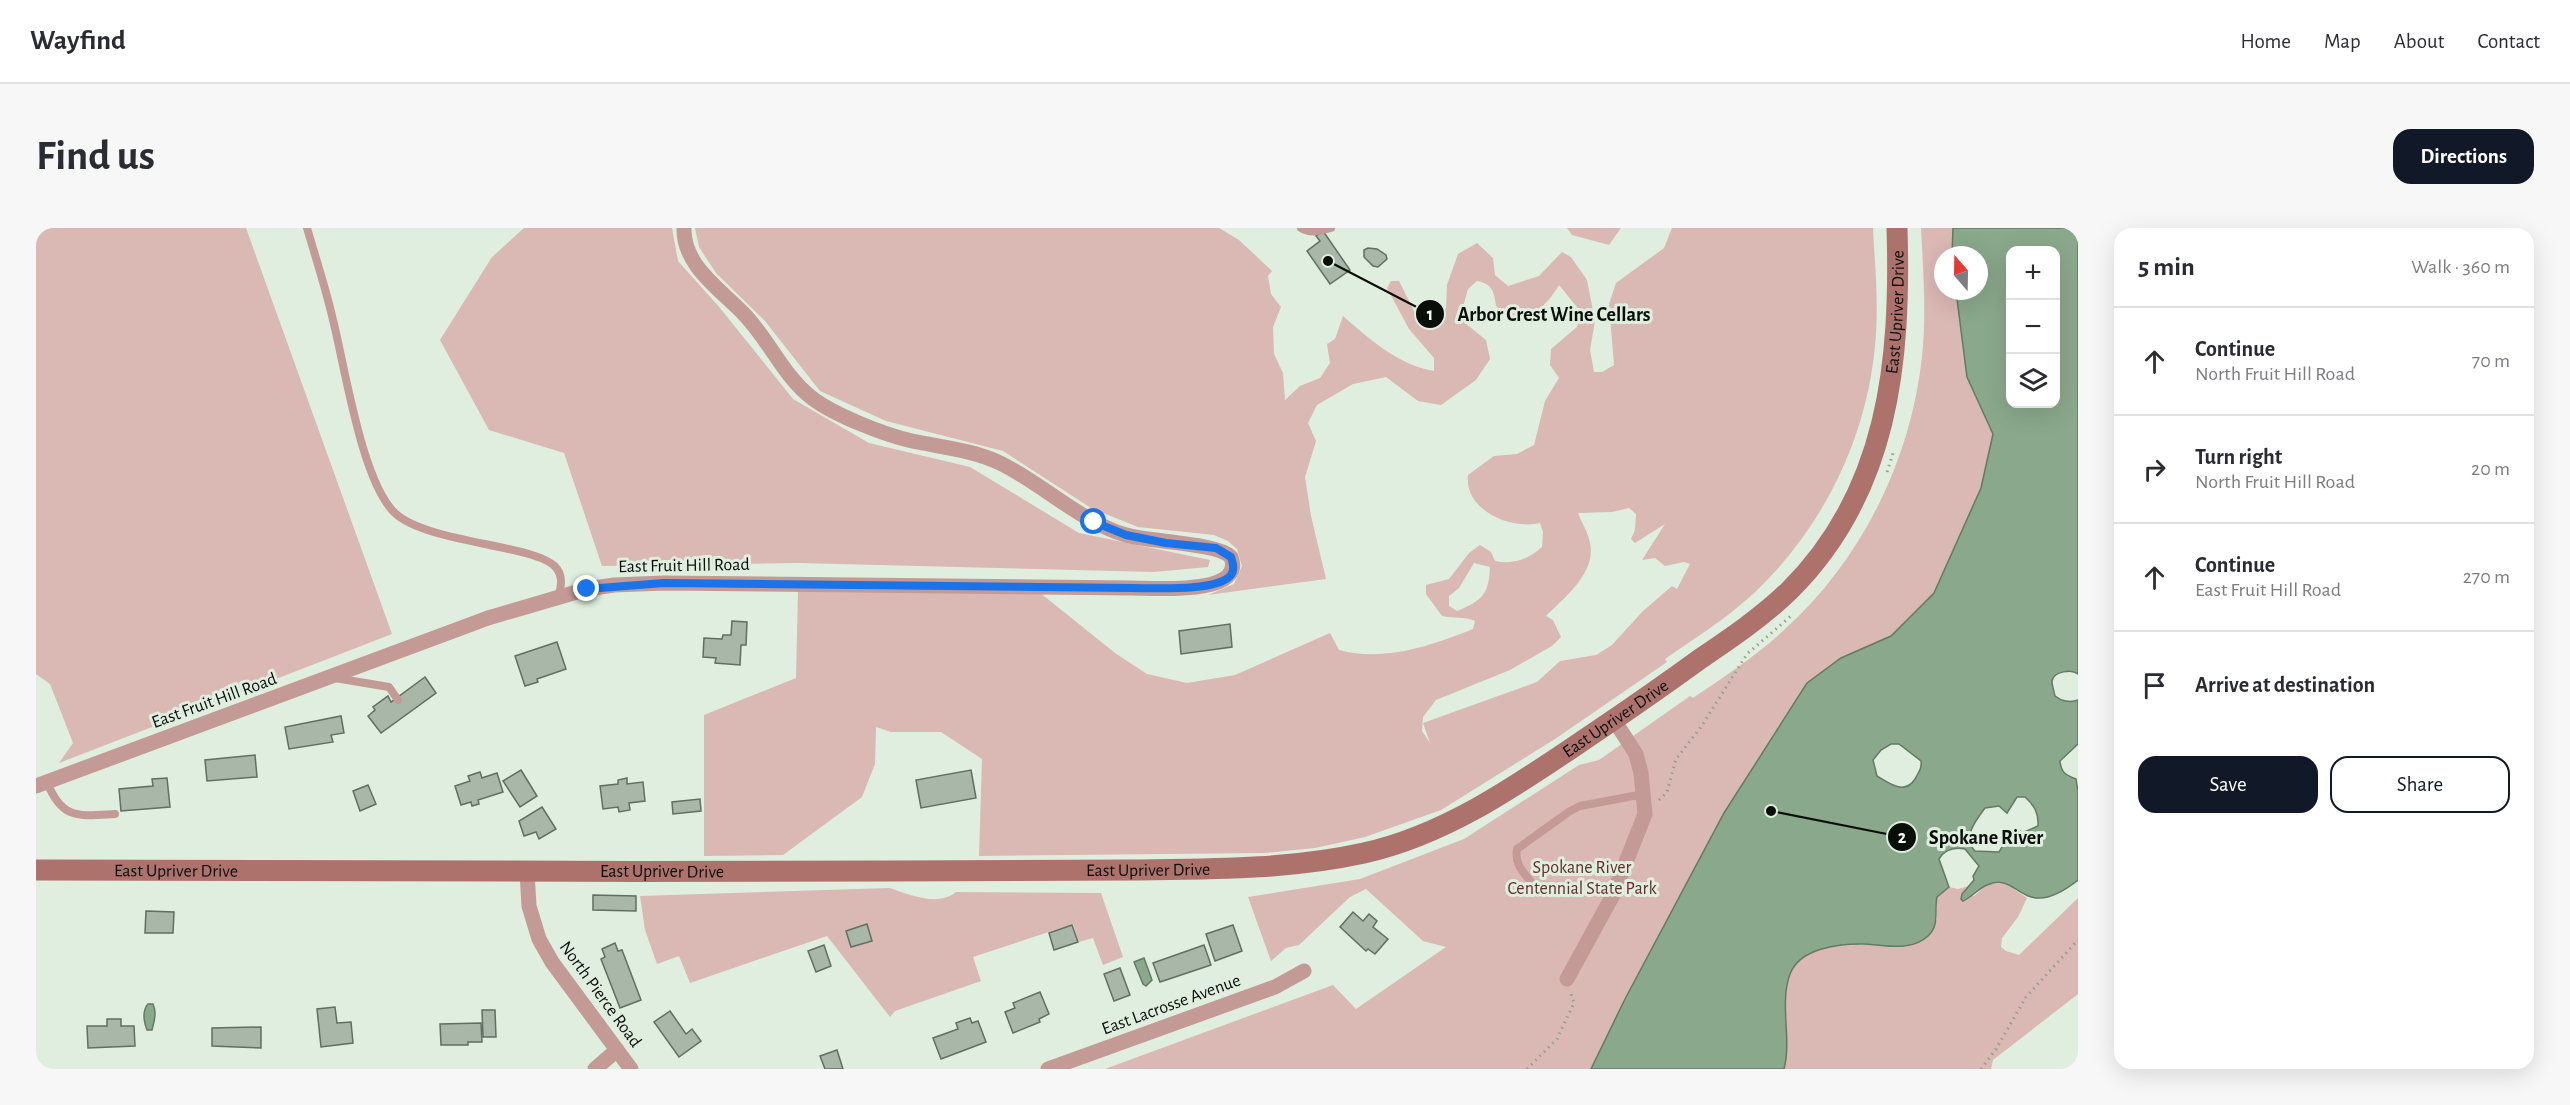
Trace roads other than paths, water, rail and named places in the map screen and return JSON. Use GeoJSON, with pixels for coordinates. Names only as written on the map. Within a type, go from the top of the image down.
{"type":"FeatureCollection","features":[{"type":"Feature","properties":{"kind":"street","name":"East Fruit Hill Road"},"geometry":{"type":"LineString","coordinates":[[41,784],[488,618],[560,596],[614,585],[664,583],[1187,587],[1222,582],[1231,576],[1234,569],[1231,557],[1216,548],[1166,543],[1126,535],[1094,522],[998,462],[974,453],[909,440],[844,416],[814,399],[796,384],[751,321],[701,272],[684,243],[684,228]]}},
{"type":"Feature","properties":{"kind":"street","name":"East Upriver Drive"},"geometry":{"type":"LineString","coordinates":[[36,870],[527,872],[1250,868],[1313,862],[1369,852],[1414,838],[1465,815],[1614,720],[1764,613],[1814,564],[1840,525],[1859,490],[1886,412],[1895,353],[1897,228]]}},
{"type":"Feature","properties":{"kind":"street"},"geometry":{"type":"LineString","coordinates":[[1567,979],[1613,895],[1645,814],[1644,794],[1636,754],[1614,720]]}},
{"type":"Feature","properties":{"kind":"street","name":"North Pierce Road"},"geometry":{"type":"LineString","coordinates":[[527,872],[529,906],[539,939],[552,962],[631,1069]]}},
{"type":"Feature","properties":{"kind":"street","name":"East Lacrosse Avenue"},"geometry":{"type":"LineString","coordinates":[[1048,1069],[1275,987],[1304,971]]}},
{"type":"Feature","properties":{"kind":"street"},"geometry":{"type":"LineString","coordinates":[[595,1069],[617,1050]]}},
{"type":"Feature","properties":{"kind":"lane"},"geometry":{"type":"LineString","coordinates":[[307,228],[333,317],[368,466],[387,506],[416,526],[456,539],[538,555],[558,569],[561,579],[560,596]]}},
{"type":"Feature","properties":{"kind":"lane"},"geometry":{"type":"LineString","coordinates":[[1301,228],[1316,231],[1331,228]]}},
{"type":"Feature","properties":{"kind":"lane"},"geometry":{"type":"LineString","coordinates":[[331,677],[388,687],[398,700]]}},
{"type":"Feature","properties":{"kind":"lane"},"geometry":{"type":"LineString","coordinates":[[41,784],[54,800],[68,811],[85,816],[115,814]]}},
{"type":"Feature","properties":{"kind":"lane"},"geometry":{"type":"LineString","coordinates":[[1532,883],[1519,867],[1517,849],[1580,806],[1644,794]]}},
{"type":"Feature","properties":{"kind":"place","name":"Arbor Crest Wine Cellars"},"geometry":{"type":"Point","coordinates":[1328,261]}},
{"type":"Feature","properties":{"kind":"place","name":"Spokane River"},"geometry":{"type":"Point","coordinates":[1771,811]}},
{"type":"Feature","properties":{"kind":"park label","name":"Spokane River Centennial State Park"},"geometry":{"type":"Point","coordinates":[1582,877]}}]}
